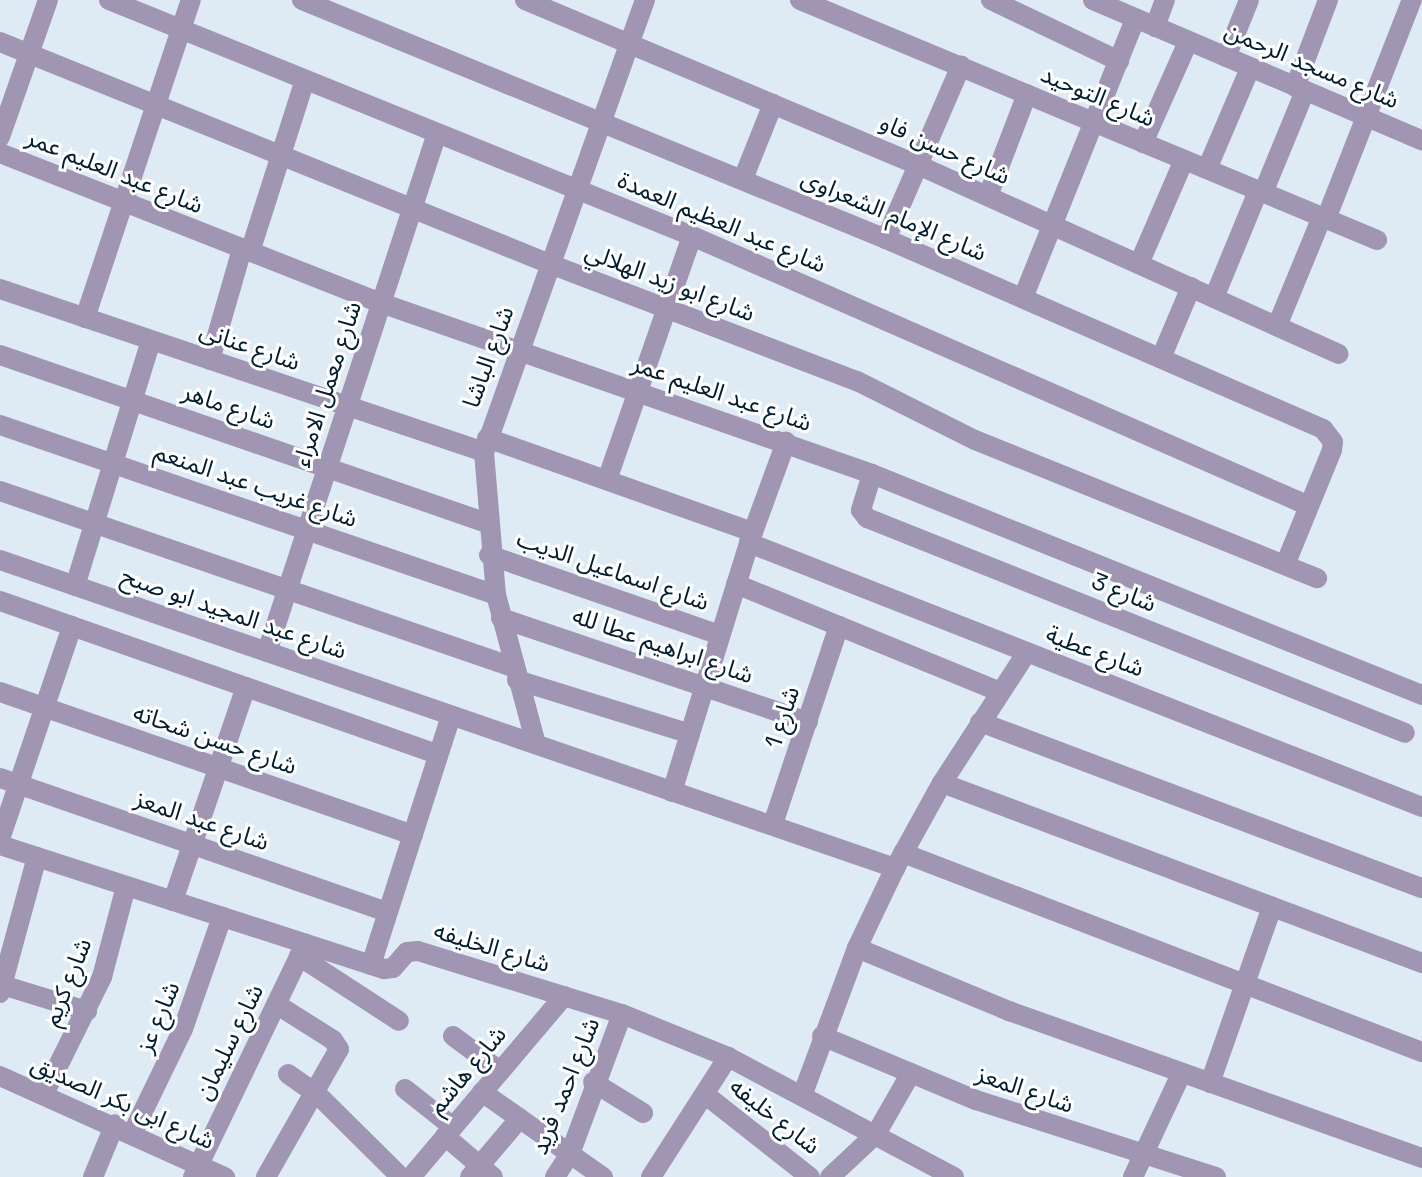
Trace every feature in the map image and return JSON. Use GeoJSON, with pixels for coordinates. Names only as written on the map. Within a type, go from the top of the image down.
{"type":"FeatureCollection","features":[{"type":"Feature","properties":{"kind":"street"},"geometry":{"type":"LineString","coordinates":[[0,137],[48,0]]}},
{"type":"Feature","properties":{"kind":"street","name":"شارع عبد العظيم العمدة"},"geometry":{"type":"LineString","coordinates":[[109,0],[692,236],[1309,506]]}},
{"type":"Feature","properties":{"kind":"street"},"geometry":{"type":"LineString","coordinates":[[85,318],[120,203],[191,0]]}},
{"type":"Feature","properties":{"kind":"street","name":"شارع الإمام الشعراوى"},"geometry":{"type":"LineString","coordinates":[[302,0],[336,7],[886,239],[1329,434],[1332,450],[1285,565]]}},
{"type":"Feature","properties":{"kind":"street","name":"شارع حسن فاو"},"geometry":{"type":"LineString","coordinates":[[525,0],[918,165],[1339,354]]}},
{"type":"Feature","properties":{"kind":"street","name":"شارع الباشا"},"geometry":{"type":"LineString","coordinates":[[536,744],[501,618],[489,555],[485,445],[645,0]]}},
{"type":"Feature","properties":{"kind":"street"},"geometry":{"type":"LineString","coordinates":[[991,0],[1119,61]]}},
{"type":"Feature","properties":{"kind":"street","name":"شارع مسجد الرحمن"},"geometry":{"type":"LineString","coordinates":[[1093,0],[1422,140]]}},
{"type":"Feature","properties":{"kind":"street"},"geometry":{"type":"LineString","coordinates":[[1155,27],[1165,0]]}},
{"type":"Feature","properties":{"kind":"street"},"geometry":{"type":"LineString","coordinates":[[1226,57],[1249,0]]}},
{"type":"Feature","properties":{"kind":"street"},"geometry":{"type":"LineString","coordinates":[[1214,298],[1300,89],[1328,0]]}},
{"type":"Feature","properties":{"kind":"street"},"geometry":{"type":"LineString","coordinates":[[1277,326],[1412,0]]}},
{"type":"Feature","properties":{"kind":"street","name":"شارع التوحيد"},"geometry":{"type":"LineString","coordinates":[[806,1],[1377,240]]}},
{"type":"Feature","properties":{"kind":"street"},"geometry":{"type":"LineString","coordinates":[[1023,298],[1135,19]]}},
{"type":"Feature","properties":{"kind":"street","name":"شارع ابو زيد الهلالي"},"geometry":{"type":"LineString","coordinates":[[0,42],[666,310],[857,381],[975,440],[1317,578]]}},
{"type":"Feature","properties":{"kind":"street"},"geometry":{"type":"LineString","coordinates":[[1143,143],[1188,42]]}},
{"type":"Feature","properties":{"kind":"street"},"geometry":{"type":"LineString","coordinates":[[886,239],[961,66]]}},
{"type":"Feature","properties":{"kind":"street"},"geometry":{"type":"LineString","coordinates":[[1207,169],[1250,68]]}},
{"type":"Feature","properties":{"kind":"street"},"geometry":{"type":"LineString","coordinates":[[210,360],[305,80]]}},
{"type":"Feature","properties":{"kind":"street"},"geometry":{"type":"LineString","coordinates":[[988,196],[1027,94]]}},
{"type":"Feature","properties":{"kind":"street"},"geometry":{"type":"LineString","coordinates":[[743,179],[773,104]]}},
{"type":"Feature","properties":{"kind":"street","name":"شارع معمل الامراء"},"geometry":{"type":"LineString","coordinates":[[267,652],[437,133]]}},
{"type":"Feature","properties":{"kind":"street","name":"شارع عبد العليم عمر"},"geometry":{"type":"LineString","coordinates":[[0,153],[120,203],[381,303],[872,474],[1422,695]]}},
{"type":"Feature","properties":{"kind":"street"},"geometry":{"type":"LineString","coordinates":[[1139,264],[1184,160]]}},
{"type":"Feature","properties":{"kind":"street"},"geometry":{"type":"LineString","coordinates":[[607,480],[692,236]]}},
{"type":"Feature","properties":{"kind":"street"},"geometry":{"type":"LineString","coordinates":[[1161,358],[1191,287]]}},
{"type":"Feature","properties":{"kind":"street","name":"شارع عنانى"},"geometry":{"type":"LineString","coordinates":[[0,289],[347,406],[607,480],[751,537]]}},
{"type":"Feature","properties":{"kind":"street"},"geometry":{"type":"LineString","coordinates":[[75,586],[151,340]]}},
{"type":"Feature","properties":{"kind":"street","name":"شارع ماهر"},"geometry":{"type":"LineString","coordinates":[[0,355],[487,523]]}},
{"type":"Feature","properties":{"kind":"street","name":"شارع غريب عبد المنعم"},"geometry":{"type":"LineString","coordinates":[[0,425],[496,595]]}},
{"type":"Feature","properties":{"kind":"street"},"geometry":{"type":"LineString","coordinates":[[672,792],[751,537],[786,442]]}},
{"type":"Feature","properties":{"kind":"street","name":"شارع 3"},"geometry":{"type":"LineString","coordinates":[[872,474],[861,510],[867,518],[1405,733]]}},
{"type":"Feature","properties":{"kind":"street"},"geometry":{"type":"LineString","coordinates":[[0,491],[690,734]]}},
{"type":"Feature","properties":{"kind":"street","name":"شارع عطية"},"geometry":{"type":"LineString","coordinates":[[751,537],[1027,652],[1422,807]]}},
{"type":"Feature","properties":{"kind":"street","name":"شارع اسماعيل الديب"},"geometry":{"type":"LineString","coordinates":[[489,555],[720,635]]}},
{"type":"Feature","properties":{"kind":"street","name":"شارع عبد المجيد ابو صبح"},"geometry":{"type":"LineString","coordinates":[[0,560],[672,792],[899,860],[1422,1052]]}},
{"type":"Feature","properties":{"kind":"street"},"geometry":{"type":"LineString","coordinates":[[736,584],[1000,692]]}},
{"type":"Feature","properties":{"kind":"street"},"geometry":{"type":"LineString","coordinates":[[0,601],[438,754]]}},
{"type":"Feature","properties":{"kind":"street","name":"شارع ابراهيم عطا لله"},"geometry":{"type":"LineString","coordinates":[[501,618],[808,722]]}},
{"type":"Feature","properties":{"kind":"street"},"geometry":{"type":"LineString","coordinates":[[72,626],[45,707],[9,781],[0,842],[222,917],[302,950],[371,965],[451,716]]}},
{"type":"Feature","properties":{"kind":"street","name":"شارع 1"},"geometry":{"type":"LineString","coordinates":[[773,824],[839,626]]}},
{"type":"Feature","properties":{"kind":"street"},"geometry":{"type":"LineString","coordinates":[[802,1096],[857,948],[899,860],[942,783],[1027,652]]}},
{"type":"Feature","properties":{"kind":"street"},"geometry":{"type":"LineString","coordinates":[[173,901],[246,687]]}},
{"type":"Feature","properties":{"kind":"street","name":"شارع حسن شحاته"},"geometry":{"type":"LineString","coordinates":[[0,692],[413,835]]}},
{"type":"Feature","properties":{"kind":"street"},"geometry":{"type":"LineString","coordinates":[[980,722],[1422,888]]}},
{"type":"Feature","properties":{"kind":"street","name":"شارع عبد المعز"},"geometry":{"type":"LineString","coordinates":[[9,781],[388,912]]}},
{"type":"Feature","properties":{"kind":"street"},"geometry":{"type":"LineString","coordinates":[[942,783],[1422,963]]}},
{"type":"Feature","properties":{"kind":"street"},"geometry":{"type":"LineString","coordinates":[[37,857],[1,989],[87,1011]]}},
{"type":"Feature","properties":{"kind":"street","name":"شارع كريم"},"geometry":{"type":"LineString","coordinates":[[44,1094],[102,977],[126,886]]}},
{"type":"Feature","properties":{"kind":"street"},"geometry":{"type":"LineString","coordinates":[[1210,1083],[1272,907]]}},
{"type":"Feature","properties":{"kind":"street","name":"شارع عز"},"geometry":{"type":"LineString","coordinates":[[93,1177],[183,1029],[222,917]]}},
{"type":"Feature","properties":{"kind":"street"},"geometry":{"type":"LineString","coordinates":[[857,948],[1009,1011],[1422,1158]]}},
{"type":"Feature","properties":{"kind":"street"},"geometry":{"type":"LineString","coordinates":[[302,950],[399,1021]]}},
{"type":"Feature","properties":{"kind":"street","name":"شارع سليمان"},"geometry":{"type":"LineString","coordinates":[[196,1170],[302,950]]}},
{"type":"Feature","properties":{"kind":"street","name":"شارع الخليفه"},"geometry":{"type":"LineString","coordinates":[[371,965],[388,969],[407,952],[418,951],[622,1014],[728,1057],[954,1177]]}},
{"type":"Feature","properties":{"kind":"street","name":"شارع هاشم"},"geometry":{"type":"LineString","coordinates":[[411,1177],[564,996]]}},
{"type":"Feature","properties":{"kind":"street"},"geometry":{"type":"LineString","coordinates":[[266,1177],[318,1095],[338,1057],[337,1043],[276,1004]]}},
{"type":"Feature","properties":{"kind":"street","name":"شارع احمد فريد"},"geometry":{"type":"LineString","coordinates":[[555,1177],[570,1154],[593,1082],[622,1014]]}},
{"type":"Feature","properties":{"kind":"street"},"geometry":{"type":"LineString","coordinates":[[453,1036],[500,1071]]}},
{"type":"Feature","properties":{"kind":"street","name":"شارع المعز"},"geometry":{"type":"LineString","coordinates":[[822,1036],[1025,1118],[1216,1177]]}},
{"type":"Feature","properties":{"kind":"street"},"geometry":{"type":"LineString","coordinates":[[651,1177],[707,1096],[728,1057]]}},
{"type":"Feature","properties":{"kind":"street"},"geometry":{"type":"LineString","coordinates":[[833,1176],[876,1134],[911,1073]]}},
{"type":"Feature","properties":{"kind":"street"},"geometry":{"type":"LineString","coordinates":[[288,1074],[318,1095],[401,1177]]}},
{"type":"Feature","properties":{"kind":"street"},"geometry":{"type":"LineString","coordinates":[[1133,1177],[1181,1074]]}},
{"type":"Feature","properties":{"kind":"street","name":"شارع ابى بكر الصديق"},"geometry":{"type":"LineString","coordinates":[[0,1076],[124,1128],[196,1170],[225,1177]]}},
{"type":"Feature","properties":{"kind":"street"},"geometry":{"type":"LineString","coordinates":[[593,1082],[643,1113]]}},
{"type":"Feature","properties":{"kind":"street"},"geometry":{"type":"LineString","coordinates":[[405,1089],[449,1132],[481,1173],[520,1118]]}},
{"type":"Feature","properties":{"kind":"street"},"geometry":{"type":"LineString","coordinates":[[482,1092],[603,1177]]}},
{"type":"Feature","properties":{"kind":"street","name":"شارع خليفه"},"geometry":{"type":"LineString","coordinates":[[707,1096],[810,1177]]}}]}
